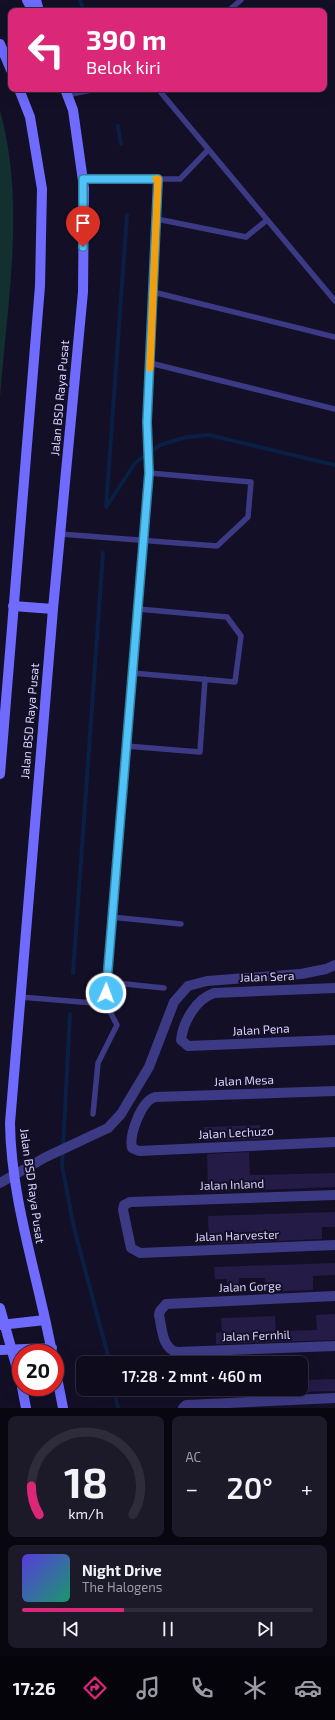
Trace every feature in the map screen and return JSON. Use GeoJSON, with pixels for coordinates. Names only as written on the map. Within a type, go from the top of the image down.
{"type":"FeatureCollection","features":[{"type":"Feature","properties":{"kind":"main road"},"geometry":{"type":"LineString","coordinates":[[0,44],[8,63]]}},
{"type":"Feature","properties":{"kind":"main road"},"geometry":{"type":"LineString","coordinates":[[0,774],[40,286],[42,189],[30,118],[20,92]]}},
{"type":"Feature","properties":{"kind":"main road","name":"Jalan BSD Raya Pusat"},"geometry":{"type":"LineString","coordinates":[[50,1344],[25,1236],[10,1140],[10,1123],[53,608],[83,292],[83,179],[73,110],[66,92]]}},
{"type":"Feature","properties":{"kind":"main road"},"geometry":{"type":"LineString","coordinates":[[13,606],[53,608]]}},
{"type":"Feature","properties":{"kind":"main road"},"geometry":{"type":"LineString","coordinates":[[0,1308],[2,1325],[12,1353]]}},
{"type":"Feature","properties":{"kind":"main road"},"geometry":{"type":"LineString","coordinates":[[2,1325],[45,1320]]}},
{"type":"Feature","properties":{"kind":"main road"},"geometry":{"type":"LineString","coordinates":[[0,1350],[11,1350]]}},
{"type":"Feature","properties":{"kind":"main road"},"geometry":{"type":"LineString","coordinates":[[24,1396],[26,1408]]}},
{"type":"Feature","properties":{"kind":"main road"},"geometry":{"type":"LineString","coordinates":[[61,1396],[63,1408]]}},
{"type":"Feature","properties":{"kind":"street"},"geometry":{"type":"LineString","coordinates":[[0,1183],[46,1157],[108,1128],[121,1114],[149,1067],[174,1002],[188,986],[207,981],[301,974],[326,969],[335,965]]}},
{"type":"Feature","properties":{"kind":"street","name":"Jalan Sera"},"geometry":{"type":"LineString","coordinates":[[188,1046],[181,1040],[181,1034],[194,1008],[202,999],[214,993],[335,988]]}},
{"type":"Feature","properties":{"kind":"street","name":"Jalan Pena"},"geometry":{"type":"LineString","coordinates":[[188,1046],[335,1040]]}},
{"type":"Feature","properties":{"kind":"street","name":"Jalan Mesa"},"geometry":{"type":"LineString","coordinates":[[139,1151],[132,1148],[130,1142],[132,1134],[143,1106],[147,1100],[155,1097],[335,1091]]}},
{"type":"Feature","properties":{"kind":"street","name":"Jalan Lechuzo"},"geometry":{"type":"LineString","coordinates":[[139,1151],[335,1142]]}},
{"type":"Feature","properties":{"kind":"street","name":"Jalan Inland"},"geometry":{"type":"LineString","coordinates":[[140,1253],[131,1248],[128,1241],[124,1205],[130,1202],[335,1195]]}},
{"type":"Feature","properties":{"kind":"street","name":"Jalan Harvester"},"geometry":{"type":"LineString","coordinates":[[140,1253],[335,1245]]}},
{"type":"Feature","properties":{"kind":"street","name":"Jalan Gorge"},"geometry":{"type":"LineString","coordinates":[[177,1352],[169,1349],[166,1344],[159,1315],[160,1311],[166,1304],[335,1296]]}},
{"type":"Feature","properties":{"kind":"street","name":"Jalan Fernhil"},"geometry":{"type":"LineString","coordinates":[[177,1352],[335,1346]]}},
{"type":"Feature","properties":{"kind":"street"},"geometry":{"type":"LineString","coordinates":[[184,1406],[335,1398]]}},
{"type":"Feature","properties":{"kind":"lane"},"geometry":{"type":"LineString","coordinates":[[232,8],[241,0]]}},
{"type":"Feature","properties":{"kind":"lane"},"geometry":{"type":"LineString","coordinates":[[160,92],[335,301]]}},
{"type":"Feature","properties":{"kind":"lane"},"geometry":{"type":"LineString","coordinates":[[83,179],[180,179],[208,150]]}},
{"type":"Feature","properties":{"kind":"lane"},"geometry":{"type":"LineString","coordinates":[[92,1114],[98,1063],[117,1025],[106,1004],[106,982],[149,473],[148,442],[150,363],[158,179]]}},
{"type":"Feature","properties":{"kind":"lane"},"geometry":{"type":"LineString","coordinates":[[157,219],[246,237],[267,220]]}},
{"type":"Feature","properties":{"kind":"lane"},"geometry":{"type":"LineString","coordinates":[[153,292],[335,337]]}},
{"type":"Feature","properties":{"kind":"lane"},"geometry":{"type":"LineString","coordinates":[[150,363],[335,409]]}},
{"type":"Feature","properties":{"kind":"lane"},"geometry":{"type":"LineString","coordinates":[[60,534],[217,546],[248,517],[251,482],[149,473]]}},
{"type":"Feature","properties":{"kind":"lane"},"geometry":{"type":"LineString","coordinates":[[132,674],[234,682],[241,636],[227,617],[138,609]]}},
{"type":"Feature","properties":{"kind":"lane"},"geometry":{"type":"LineString","coordinates":[[126,746],[200,752],[205,679]]}},
{"type":"Feature","properties":{"kind":"lane"},"geometry":{"type":"LineString","coordinates":[[111,916],[181,924]]}},
{"type":"Feature","properties":{"kind":"lane"},"geometry":{"type":"LineString","coordinates":[[106,982],[164,988]]}},
{"type":"Feature","properties":{"kind":"lane"},"geometry":{"type":"LineString","coordinates":[[20,997],[106,1004]]}},
{"type":"Feature","properties":{"kind":"green space"},"geometry":{"type":"Polygon","coordinates":[[[0,111],[8,146],[12,182],[13,218],[10,290],[0,398],[0,111]]]}},
{"type":"Feature","properties":{"kind":"building"},"geometry":{"type":"Polygon","coordinates":[[[260,1125],[261,1139],[205,1141],[204,1127],[260,1125]]]}},
{"type":"Feature","properties":{"kind":"building"},"geometry":{"type":"Polygon","coordinates":[[[249,1152],[250,1175],[335,1173],[335,1187],[208,1192],[207,1154],[249,1152]]]}},
{"type":"Feature","properties":{"kind":"building"},"geometry":{"type":"Polygon","coordinates":[[[335,1212],[335,1227],[322,1227],[322,1239],[209,1244],[208,1216],[335,1212]]]}},
{"type":"Feature","properties":{"kind":"building"},"geometry":{"type":"Polygon","coordinates":[[[335,1263],[335,1275],[313,1276],[313,1290],[265,1292],[265,1278],[239,1278],[239,1292],[227,1293],[227,1279],[215,1279],[214,1267],[335,1263]]]}},
{"type":"Feature","properties":{"kind":"building"},"geometry":{"type":"Polygon","coordinates":[[[335,1314],[335,1340],[216,1344],[216,1333],[222,1332],[221,1318],[275,1316],[276,1331],[317,1330],[316,1315],[335,1314]]]}},
{"type":"Feature","properties":{"kind":"building"},"geometry":{"type":"Polygon","coordinates":[[[335,1379],[335,1391],[308,1392],[308,1380],[335,1379]]]}},
{"type":"Feature","properties":{"kind":"waterway"},"geometry":{"type":"LineString","coordinates":[[80,0],[83,8]]}},
{"type":"Feature","properties":{"kind":"waterway"},"geometry":{"type":"LineString","coordinates":[[118,126],[121,144]]}},
{"type":"Feature","properties":{"kind":"waterway"},"geometry":{"type":"LineString","coordinates":[[106,507],[127,215]]}},
{"type":"Feature","properties":{"kind":"waterway"},"geometry":{"type":"LineString","coordinates":[[107,506],[135,463],[160,445],[187,437],[209,435],[335,465]]}},
{"type":"Feature","properties":{"kind":"waterway"},"geometry":{"type":"LineString","coordinates":[[73,973],[103,553]]}},
{"type":"Feature","properties":{"kind":"waterway"},"geometry":{"type":"LineString","coordinates":[[70,1014],[62,1166],[74,1228],[108,1356]]}},
{"type":"Feature","properties":{"kind":"waterway"},"geometry":{"type":"LineString","coordinates":[[115,1396],[118,1408]]}},
{"type":"Feature","properties":{"kind":"slow traffic"},"geometry":{"type":"LineString","coordinates":[[150,368],[158,179],[156,179]]}},
{"type":"Feature","properties":{"kind":"route"},"geometry":{"type":"LineString","coordinates":[[83,247],[83,179],[158,179],[147,422],[149,473],[106,993]]}}]}
